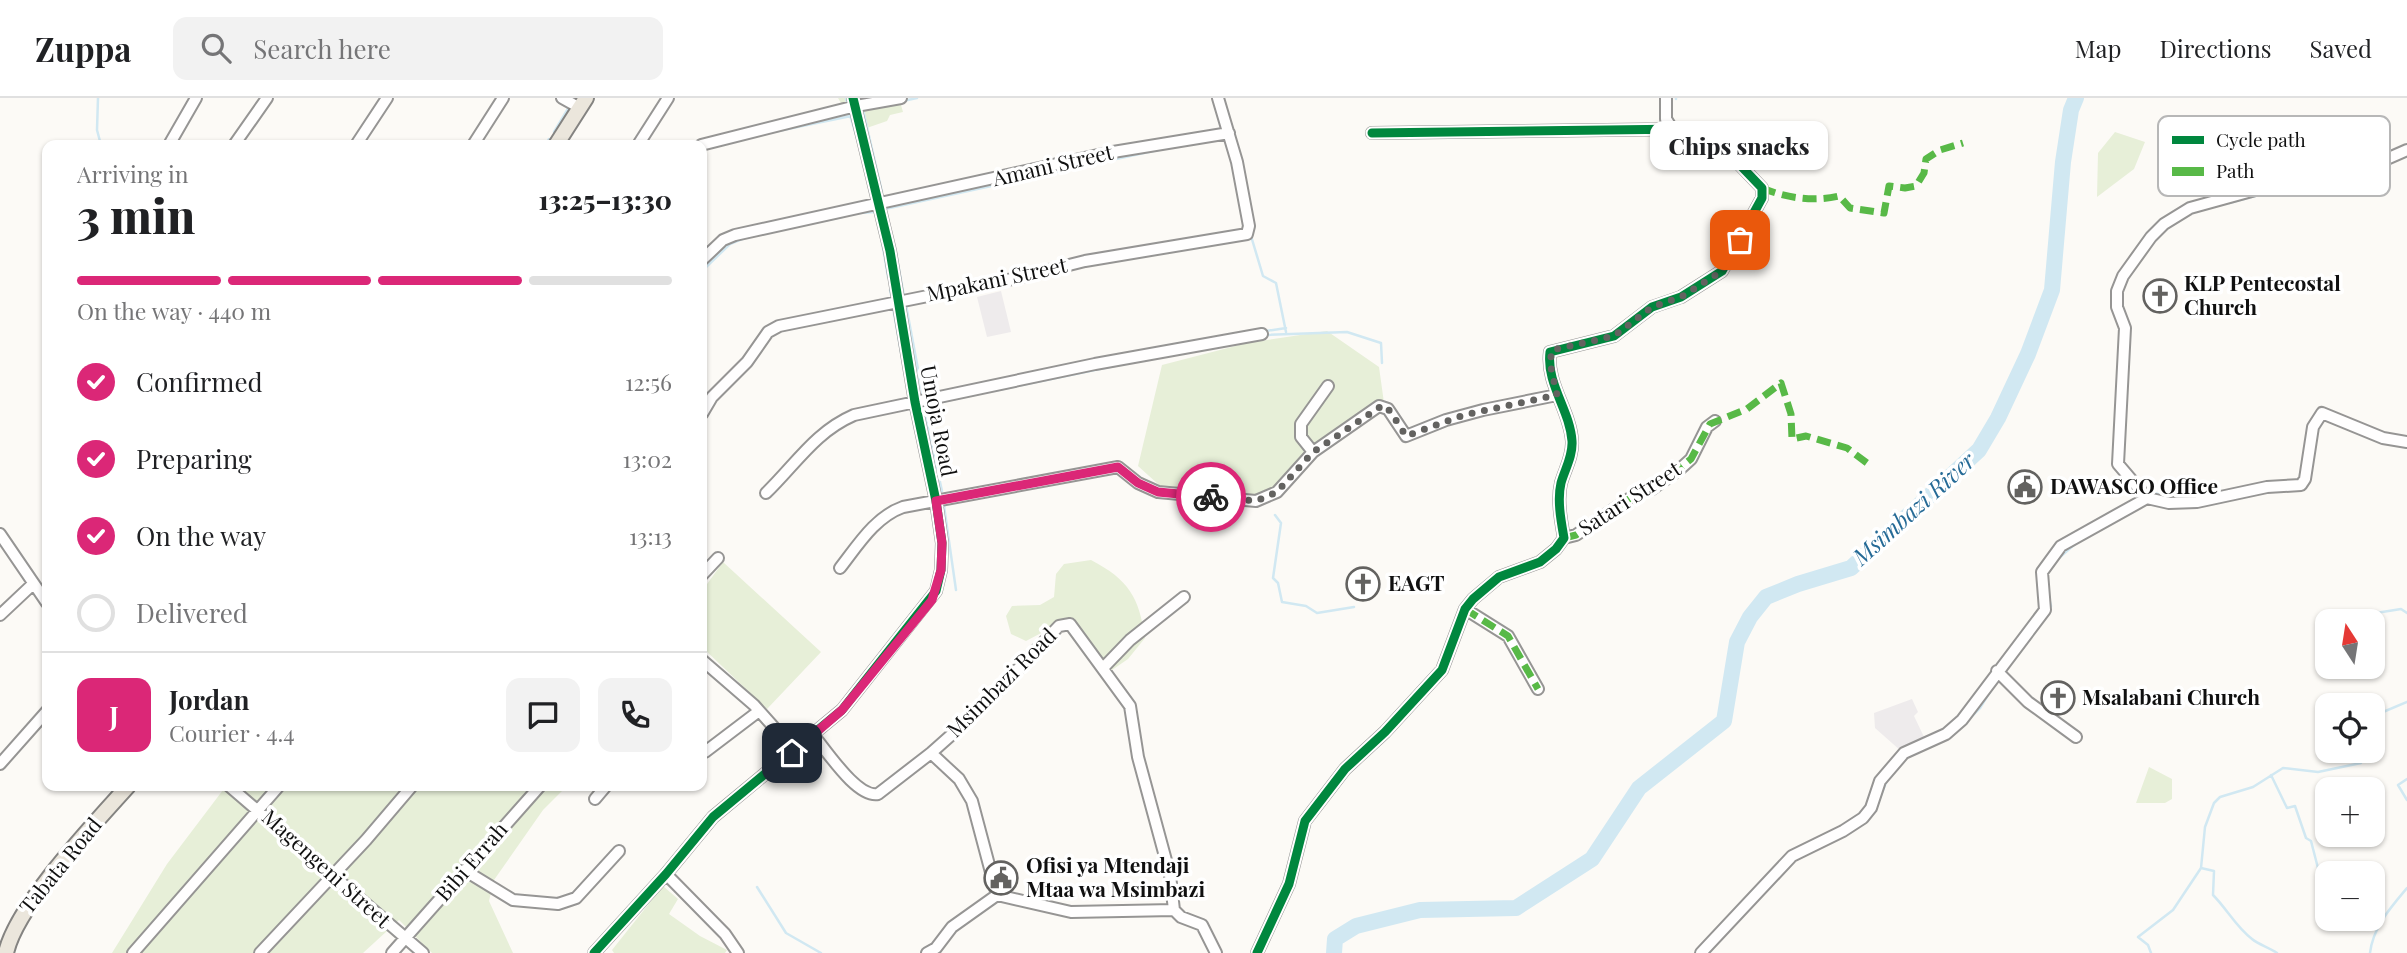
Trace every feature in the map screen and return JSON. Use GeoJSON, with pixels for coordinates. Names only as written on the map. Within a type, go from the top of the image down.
{"type":"FeatureCollection","features":[{"type":"Feature","properties":{"kind":"main road"},"geometry":{"type":"LineString","coordinates":[[559,140],[583,103]]}},
{"type":"Feature","properties":{"kind":"main road","name":"Tabata Road"},"geometry":{"type":"LineString","coordinates":[[6,953],[11,933],[29,904],[124,791]]}},
{"type":"Feature","properties":{"kind":"street"},"geometry":{"type":"LineString","coordinates":[[172,140],[196,98]]}},
{"type":"Feature","properties":{"kind":"street"},"geometry":{"type":"LineString","coordinates":[[238,140],[267,98]]}},
{"type":"Feature","properties":{"kind":"street"},"geometry":{"type":"LineString","coordinates":[[359,140],[387,98]]}},
{"type":"Feature","properties":{"kind":"street"},"geometry":{"type":"LineString","coordinates":[[476,140],[503,98]]}},
{"type":"Feature","properties":{"kind":"street"},"geometry":{"type":"LineString","coordinates":[[562,98],[583,103]]}},
{"type":"Feature","properties":{"kind":"street"},"geometry":{"type":"LineString","coordinates":[[641,140],[668,98]]}},
{"type":"Feature","properties":{"kind":"street"},"geometry":{"type":"LineString","coordinates":[[707,143],[855,102],[901,98]]}},
{"type":"Feature","properties":{"kind":"street"},"geometry":{"type":"LineString","coordinates":[[1218,98],[1228,133]]}},
{"type":"Feature","properties":{"kind":"street"},"geometry":{"type":"LineString","coordinates":[[1666,98],[1666,119],[1671,127]]}},
{"type":"Feature","properties":{"kind":"street","name":"Umoja Road"},"geometry":{"type":"LineString","coordinates":[[594,953],[666,874],[713,817],[814,736],[842,710],[932,600],[941,570],[942,543],[936,501],[915,402],[890,251],[855,102]]}},
{"type":"Feature","properties":{"kind":"street"},"geometry":{"type":"LineString","coordinates":[[1257,953],[1290,884],[1305,821],[1345,769],[1385,732],[1442,670],[1465,609],[1492,581],[1540,562],[1556,549],[1564,538],[1560,517],[1560,486],[1572,453],[1572,442],[1571,428],[1557,395],[1550,363],[1552,350],[1614,336],[1652,307],[1681,297],[1722,271],[1759,206],[1762,188],[1718,142],[1687,129],[1671,127],[1594,132],[1482,130],[1372,133]]}},
{"type":"Feature","properties":{"kind":"street","name":"Amani Street"},"geometry":{"type":"LineString","coordinates":[[707,255],[717,244],[735,235],[1107,153],[1228,133]]}},
{"type":"Feature","properties":{"kind":"street","name":"Mpakani Street"},"geometry":{"type":"LineString","coordinates":[[707,406],[747,362],[772,329],[1084,261],[1240,235],[1249,231],[1228,133]]}},
{"type":"Feature","properties":{"kind":"street"},"geometry":{"type":"LineString","coordinates":[[2390,157],[2407,150]]}},
{"type":"Feature","properties":{"kind":"street"},"geometry":{"type":"LineString","coordinates":[[2234,196],[2190,208],[2164,223],[2123,276],[2117,291],[2117,306],[2125,328],[2118,464],[2147,498],[2169,503],[2197,502],[2267,487],[2301,485],[2313,427],[2322,413],[2330,414],[2383,438],[2407,442]]}},
{"type":"Feature","properties":{"kind":"street"},"geometry":{"type":"LineString","coordinates":[[766,493],[794,466],[819,436],[833,425],[867,412],[1262,334]]}},
{"type":"Feature","properties":{"kind":"street"},"geometry":{"type":"LineString","coordinates":[[1313,452],[1301,437],[1301,424],[1328,386]]}},
{"type":"Feature","properties":{"kind":"street"},"geometry":{"type":"LineString","coordinates":[[840,568],[889,512],[1118,467],[1138,483],[1158,492],[1256,501],[1277,492],[1313,452],[1383,405],[1406,436],[1471,414],[1557,395]]}},
{"type":"Feature","properties":{"kind":"street","name":"Satari Street"},"geometry":{"type":"LineString","coordinates":[[1564,538],[1576,535],[1639,492],[1652,489],[1680,469],[1691,459],[1707,427],[1715,421]]}},
{"type":"Feature","properties":{"kind":"street"},"geometry":{"type":"LineString","coordinates":[[1701,953],[1792,856],[1863,818],[1871,808],[1880,781],[1897,760],[1912,748],[1946,734],[1962,720],[2045,610],[2042,572],[2061,546],[2147,498]]}},
{"type":"Feature","properties":{"kind":"street"},"geometry":{"type":"LineString","coordinates":[[0,534],[42,596]]}},
{"type":"Feature","properties":{"kind":"street"},"geometry":{"type":"LineString","coordinates":[[707,570],[718,558]]}},
{"type":"Feature","properties":{"kind":"street"},"geometry":{"type":"LineString","coordinates":[[0,615],[33,583]]}},
{"type":"Feature","properties":{"kind":"street"},"geometry":{"type":"LineString","coordinates":[[1104,667],[1130,640],[1184,597]]}},
{"type":"Feature","properties":{"kind":"street"},"geometry":{"type":"LineString","coordinates":[[1465,609],[1508,636],[1538,689]]}},
{"type":"Feature","properties":{"kind":"street","name":"Msimbazi Road"},"geometry":{"type":"LineString","coordinates":[[814,736],[859,789],[871,795],[878,793],[931,753],[976,713],[1063,623],[1070,624],[1130,706],[1138,757],[1170,875],[1174,910]]}},
{"type":"Feature","properties":{"kind":"street"},"geometry":{"type":"LineString","coordinates":[[707,664],[759,711],[795,751]]}},
{"type":"Feature","properties":{"kind":"street"},"geometry":{"type":"LineString","coordinates":[[1997,671],[2028,702],[2076,737]]}},
{"type":"Feature","properties":{"kind":"street"},"geometry":{"type":"LineString","coordinates":[[707,750],[759,711]]}},
{"type":"Feature","properties":{"kind":"street"},"geometry":{"type":"LineString","coordinates":[[0,764],[42,717]]}},
{"type":"Feature","properties":{"kind":"street"},"geometry":{"type":"LineString","coordinates":[[931,753],[960,779],[972,801],[997,895]]}},
{"type":"Feature","properties":{"kind":"street","name":"Magengeni Street"},"geometry":{"type":"LineString","coordinates":[[236,791],[423,953]]}},
{"type":"Feature","properties":{"kind":"street"},"geometry":{"type":"LineString","coordinates":[[133,953],[275,791]]}},
{"type":"Feature","properties":{"kind":"street"},"geometry":{"type":"LineString","coordinates":[[260,953],[408,791]]}},
{"type":"Feature","properties":{"kind":"street","name":"Bibi Errah"},"geometry":{"type":"LineString","coordinates":[[392,953],[535,791]]}},
{"type":"Feature","properties":{"kind":"street"},"geometry":{"type":"LineString","coordinates":[[595,799],[602,791]]}},
{"type":"Feature","properties":{"kind":"street"},"geometry":{"type":"LineString","coordinates":[[464,870],[513,900],[558,904],[576,898],[619,851]]}},
{"type":"Feature","properties":{"kind":"street"},"geometry":{"type":"LineString","coordinates":[[666,874],[725,934],[738,953]]}},
{"type":"Feature","properties":{"kind":"street"},"geometry":{"type":"LineString","coordinates":[[927,953],[936,948],[952,927],[997,895],[1071,912],[1174,910],[1181,917],[1202,925],[1216,953]]}},
{"type":"Feature","properties":{"kind":"shaded area"},"geometry":{"type":"Polygon","coordinates":[[[1001,291],[1011,332],[987,337],[977,297],[1001,291]]]}},
{"type":"Feature","properties":{"kind":"shaded area"},"geometry":{"type":"Polygon","coordinates":[[[1912,699],[1918,712],[1914,716],[1925,739],[1901,751],[1875,728],[1874,713],[1912,699]]]}},
{"type":"Feature","properties":{"kind":"green space"},"geometry":{"type":"Polygon","coordinates":[[[838,98],[899,98],[903,112],[890,115],[887,121],[858,131],[838,98]]]}},
{"type":"Feature","properties":{"kind":"green space"},"geometry":{"type":"Polygon","coordinates":[[[2115,132],[2145,142],[2134,169],[2097,197],[2098,153],[2115,132]]]}},
{"type":"Feature","properties":{"kind":"green space"},"geometry":{"type":"Polygon","coordinates":[[[1327,331],[1379,367],[1385,410],[1351,417],[1313,453],[1296,481],[1265,497],[1169,494],[1138,466],[1162,365],[1247,343],[1327,331]]]}},
{"type":"Feature","properties":{"kind":"green space"},"geometry":{"type":"Polygon","coordinates":[[[1091,560],[1115,575],[1130,591],[1143,624],[1145,638],[1128,659],[1112,670],[1097,660],[1068,628],[1060,623],[1026,641],[1011,634],[1006,616],[1012,606],[1040,605],[1054,597],[1056,574],[1064,564],[1091,560]]]}},
{"type":"Feature","properties":{"kind":"green space"},"geometry":{"type":"Polygon","coordinates":[[[723,562],[821,652],[767,709],[707,652],[707,584],[723,562]]]}},
{"type":"Feature","properties":{"kind":"green space"},"geometry":{"type":"Polygon","coordinates":[[[2149,767],[2172,779],[2172,799],[2165,803],[2136,803],[2149,767]]]}},
{"type":"Feature","properties":{"kind":"green space"},"geometry":{"type":"Polygon","coordinates":[[[222,791],[562,791],[543,810],[494,880],[489,901],[513,953],[432,953],[399,920],[363,953],[112,953],[167,864],[222,791]]]}},
{"type":"Feature","properties":{"kind":"green space"},"geometry":{"type":"Polygon","coordinates":[[[663,886],[678,899],[669,914],[700,936],[727,950],[725,953],[614,953],[612,950],[663,886]]]}},
{"type":"Feature","properties":{"kind":"waterway"},"geometry":{"type":"LineString","coordinates":[[98,98],[97,130],[100,140]]}},
{"type":"Feature","properties":{"kind":"waterway"},"geometry":{"type":"LineString","coordinates":[[846,98],[847,102]]}},
{"type":"Feature","properties":{"kind":"waterway"},"geometry":{"type":"LineString","coordinates":[[903,101],[917,98]]}},
{"type":"Feature","properties":{"kind":"waterway","name":"Msimbazi River"},"geometry":{"type":"LineString","coordinates":[[1334,953],[1335,939],[1356,926],[1420,910],[1516,908],[1592,859],[1639,788],[1724,721],[1737,642],[1750,617],[1766,597],[1851,568],[1979,450],[1998,418],[2028,354],[2052,290],[2063,162],[2071,110],[2076,98]]}},
{"type":"Feature","properties":{"kind":"waterway"},"geometry":{"type":"LineString","coordinates":[[554,132],[569,107]]}},
{"type":"Feature","properties":{"kind":"waterway"},"geometry":{"type":"LineString","coordinates":[[863,110],[882,192]]}},
{"type":"Feature","properties":{"kind":"waterway"},"geometry":{"type":"LineString","coordinates":[[849,112],[860,148]]}},
{"type":"Feature","properties":{"kind":"waterway"},"geometry":{"type":"LineString","coordinates":[[773,132],[851,116]]}},
{"type":"Feature","properties":{"kind":"waterway"},"geometry":{"type":"LineString","coordinates":[[894,246],[885,209],[1167,148]]}},
{"type":"Feature","properties":{"kind":"waterway"},"geometry":{"type":"LineString","coordinates":[[2229,203],[2255,196]]}},
{"type":"Feature","properties":{"kind":"waterway"},"geometry":{"type":"LineString","coordinates":[[859,213],[875,212]]}},
{"type":"Feature","properties":{"kind":"waterway"},"geometry":{"type":"LineString","coordinates":[[808,224],[842,217]]}},
{"type":"Feature","properties":{"kind":"waterway"},"geometry":{"type":"LineString","coordinates":[[1251,236],[1263,276],[1276,283],[1286,332]]}},
{"type":"Feature","properties":{"kind":"waterway"},"geometry":{"type":"LineString","coordinates":[[707,266],[730,244],[747,237]]}},
{"type":"Feature","properties":{"kind":"waterway"},"geometry":{"type":"LineString","coordinates":[[882,242],[888,277]]}},
{"type":"Feature","properties":{"kind":"waterway"},"geometry":{"type":"LineString","coordinates":[[896,253],[904,296]]}},
{"type":"Feature","properties":{"kind":"waterway"},"geometry":{"type":"LineString","coordinates":[[890,290],[892,299]]}},
{"type":"Feature","properties":{"kind":"waterway"},"geometry":{"type":"LineString","coordinates":[[906,305],[923,396]]}},
{"type":"Feature","properties":{"kind":"waterway"},"geometry":{"type":"LineString","coordinates":[[890,309],[893,308],[907,385]]}},
{"type":"Feature","properties":{"kind":"waterway"},"geometry":{"type":"LineString","coordinates":[[785,330],[794,328]]}},
{"type":"Feature","properties":{"kind":"waterway"},"geometry":{"type":"LineString","coordinates":[[1266,331],[1286,328]]}},
{"type":"Feature","properties":{"kind":"waterway"},"geometry":{"type":"LineString","coordinates":[[1266,335],[1347,332],[1381,343],[1382,363]]}},
{"type":"Feature","properties":{"kind":"waterway"},"geometry":{"type":"LineString","coordinates":[[1155,348],[1204,339]]}},
{"type":"Feature","properties":{"kind":"waterway"},"geometry":{"type":"LineString","coordinates":[[998,390],[1129,363]]}},
{"type":"Feature","properties":{"kind":"waterway"},"geometry":{"type":"LineString","coordinates":[[942,491],[923,406],[978,394]]}},
{"type":"Feature","properties":{"kind":"waterway"},"geometry":{"type":"LineString","coordinates":[[2146,490],[2172,499]]}},
{"type":"Feature","properties":{"kind":"waterway"},"geometry":{"type":"LineString","coordinates":[[944,506],[956,590]]}},
{"type":"Feature","properties":{"kind":"waterway"},"geometry":{"type":"LineString","coordinates":[[1275,515],[1281,523],[1273,578],[1278,583],[1282,602],[1306,606],[1317,613],[1354,607]]}},
{"type":"Feature","properties":{"kind":"waterway"},"geometry":{"type":"LineString","coordinates":[[2059,558],[2075,544]]}},
{"type":"Feature","properties":{"kind":"waterway"},"geometry":{"type":"LineString","coordinates":[[2049,598],[2049,611]]}},
{"type":"Feature","properties":{"kind":"waterway"},"geometry":{"type":"LineString","coordinates":[[2385,612],[2401,609],[2407,613]]}},
{"type":"Feature","properties":{"kind":"waterway"},"geometry":{"type":"LineString","coordinates":[[2023,648],[2031,637]]}},
{"type":"Feature","properties":{"kind":"waterway"},"geometry":{"type":"LineString","coordinates":[[1968,720],[1980,708],[1993,687]]}},
{"type":"Feature","properties":{"kind":"waterway"},"geometry":{"type":"LineString","coordinates":[[2385,711],[2407,702]]}},
{"type":"Feature","properties":{"kind":"waterway"},"geometry":{"type":"LineString","coordinates":[[2151,953],[2148,945],[2138,937],[2173,910],[2201,868],[2205,827],[2214,803],[2220,797],[2253,787],[2283,768],[2318,772],[2361,763]]}},
{"type":"Feature","properties":{"kind":"waterway"},"geometry":{"type":"LineString","coordinates":[[2271,775],[2287,808],[2295,806],[2306,838],[2311,841],[2316,861]]}},
{"type":"Feature","properties":{"kind":"waterway"},"geometry":{"type":"LineString","coordinates":[[2407,779],[2398,785],[2407,800]]}},
{"type":"Feature","properties":{"kind":"waterway"},"geometry":{"type":"LineString","coordinates":[[1878,803],[1887,780]]}},
{"type":"Feature","properties":{"kind":"waterway"},"geometry":{"type":"LineString","coordinates":[[2201,868],[2214,871],[2213,895],[2241,929],[2255,941],[2277,953]]}},
{"type":"Feature","properties":{"kind":"waterway"},"geometry":{"type":"LineString","coordinates":[[757,887],[786,933],[821,953]]}},
{"type":"Feature","properties":{"kind":"waterway"},"geometry":{"type":"LineString","coordinates":[[2370,953],[2379,926],[2407,888]]}},
{"type":"Feature","properties":{"kind":"marked path"},"geometry":{"type":"LineString","coordinates":[[1762,188],[1800,198],[1839,196],[1850,208],[1884,213],[1889,186],[1916,186],[1924,173],[1926,159],[1940,150],[1963,143]]}},
{"type":"Feature","properties":{"kind":"marked path"},"geometry":{"type":"LineString","coordinates":[[1564,538],[1576,535],[1639,492],[1659,485],[1691,459],[1710,424],[1747,409],[1781,383],[1791,414],[1792,439],[1806,436],[1847,448],[1871,466]]}},
{"type":"Feature","properties":{"kind":"marked path"},"geometry":{"type":"LineString","coordinates":[[1465,609],[1508,636],[1538,689]]}},
{"type":"Feature","properties":{"kind":"cycle path"},"geometry":{"type":"LineString","coordinates":[[594,953],[666,874],[713,817],[842,710],[936,591],[941,570],[942,543],[936,501],[915,402],[890,251],[853,98]]}},
{"type":"Feature","properties":{"kind":"cycle path"},"geometry":{"type":"LineString","coordinates":[[1257,953],[1289,884],[1305,821],[1345,769],[1385,732],[1442,670],[1465,609],[1473,599],[1499,577],[1540,562],[1556,549],[1564,538],[1560,490],[1572,441],[1551,375],[1550,352],[1614,336],[1652,307],[1681,297],[1722,271],[1762,198],[1762,188],[1718,142],[1687,129],[1372,133]]}},
{"type":"Feature","properties":{"kind":"way so far"},"geometry":{"type":"LineString","coordinates":[[1211,497],[1256,501],[1277,492],[1313,452],[1383,405],[1390,411],[1402,433],[1410,436],[1464,415],[1557,395],[1549,355],[1552,350],[1614,336],[1652,307],[1681,297],[1722,271],[1740,240]]}},
{"type":"Feature","properties":{"kind":"place","name":"Chips snacks"},"geometry":{"type":"Point","coordinates":[1740,240]}},
{"type":"Feature","properties":{"kind":"place","name":"KLP Pentecostal Church"},"geometry":{"type":"Point","coordinates":[2160,296]}},
{"type":"Feature","properties":{"kind":"place","name":"DAWASCO Office"},"geometry":{"type":"Point","coordinates":[2025,487]}},
{"type":"Feature","properties":{"kind":"place","name":"EAGT"},"geometry":{"type":"Point","coordinates":[1363,584]}},
{"type":"Feature","properties":{"kind":"place","name":"Msalabani Church"},"geometry":{"type":"Point","coordinates":[2058,698]}},
{"type":"Feature","properties":{"kind":"place","name":"Ofisi ya Mtendaji Mtaa wa Msimbazi"},"geometry":{"type":"Point","coordinates":[1001,878]}},
{"type":"Feature","properties":{"kind":"route"},"geometry":{"type":"LineString","coordinates":[[792,753],[842,710],[932,600],[941,570],[942,543],[936,501],[1118,467],[1147,489],[1211,497]]}}]}
